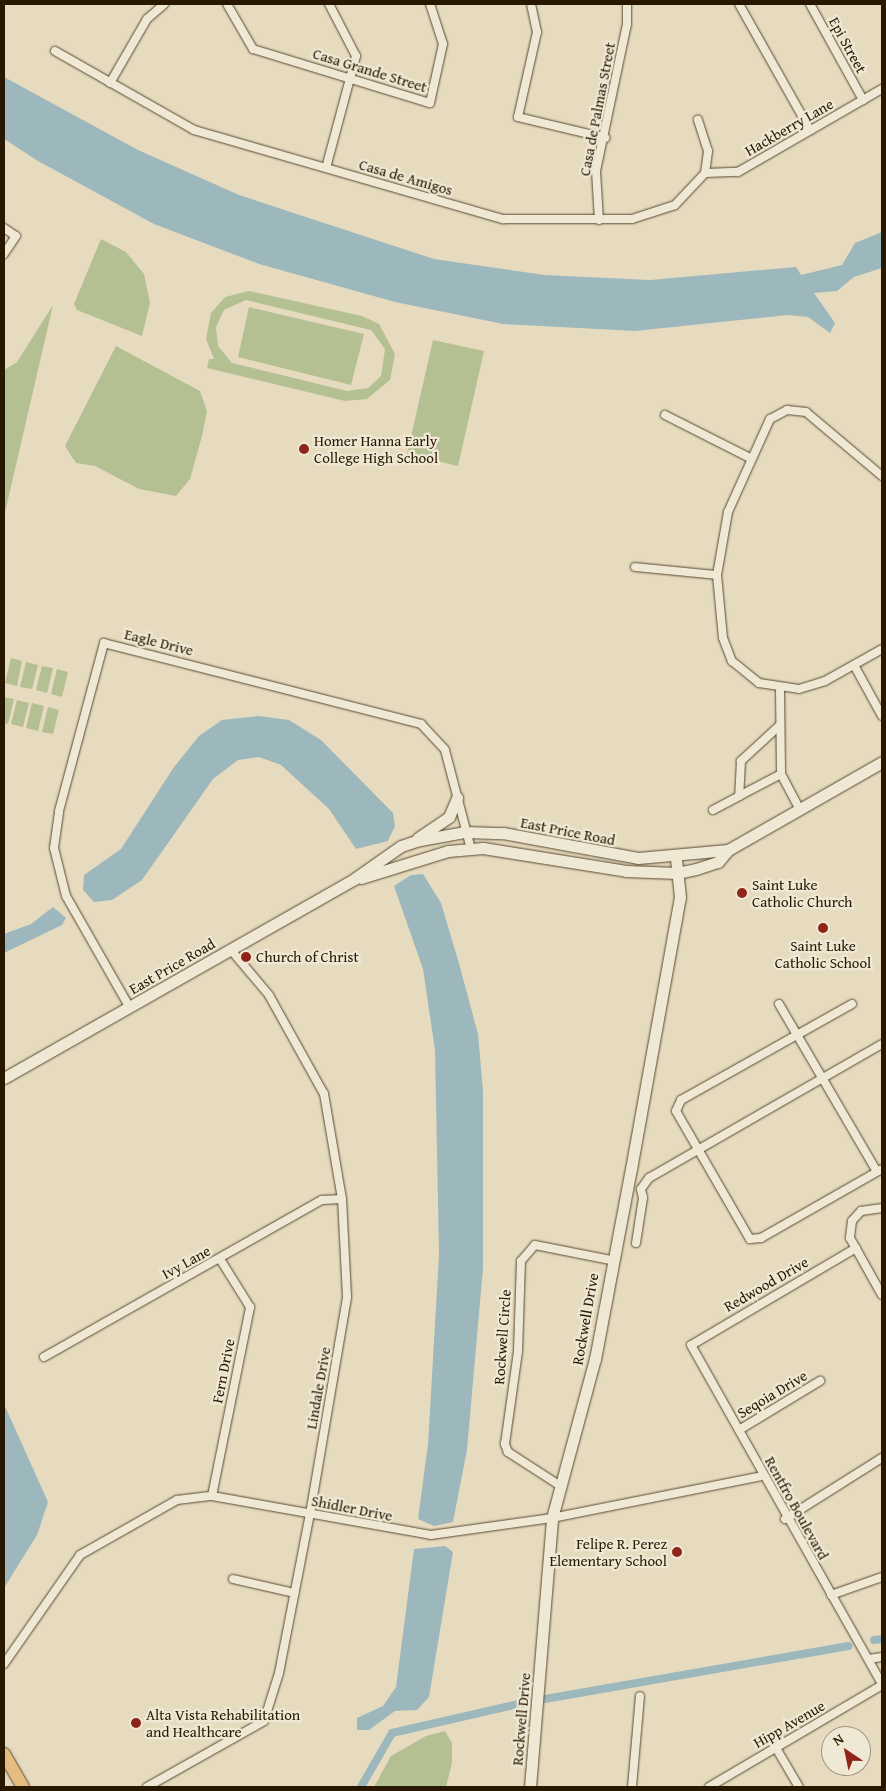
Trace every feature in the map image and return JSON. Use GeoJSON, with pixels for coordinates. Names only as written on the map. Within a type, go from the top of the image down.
{"type":"FeatureCollection","features":[{"type":"Feature","properties":{"kind":"main road","name":"East Price Road"},"geometry":{"type":"LineString","coordinates":[[354,880],[433,854],[471,849],[522,851],[626,871],[677,873],[718,862],[728,850],[882,762]]}},
{"type":"Feature","properties":{"kind":"main road"},"geometry":{"type":"LineString","coordinates":[[410,843],[449,817],[457,798]]}},
{"type":"Feature","properties":{"kind":"main road","name":"East Price Road"},"geometry":{"type":"LineString","coordinates":[[4,1078],[354,880],[382,858],[410,843],[465,832],[503,833],[623,856],[676,858],[728,850]]}},
{"type":"Feature","properties":{"kind":"main road","name":"Rockwell Drive"},"geometry":{"type":"LineString","coordinates":[[530,1787],[552,1518],[559,1485],[595,1359],[611,1260],[628,1186],[680,897],[676,858]]}},
{"type":"Feature","properties":{"kind":"main road"},"geometry":{"type":"LineString","coordinates":[[4,1754],[23,1787]]}},
{"type":"Feature","properties":{"kind":"street"},"geometry":{"type":"LineString","coordinates":[[110,83],[148,19],[164,4]]}},
{"type":"Feature","properties":{"kind":"street","name":"Casa Grande Street"},"geometry":{"type":"LineString","coordinates":[[227,4],[253,49],[430,103],[443,44],[430,4]]}},
{"type":"Feature","properties":{"kind":"street"},"geometry":{"type":"LineString","coordinates":[[326,168],[352,78],[356,56],[329,4]]}},
{"type":"Feature","properties":{"kind":"street"},"geometry":{"type":"LineString","coordinates":[[531,4],[537,32],[518,117],[606,138]]}},
{"type":"Feature","properties":{"kind":"street","name":"Casa de Palmas Street"},"geometry":{"type":"LineString","coordinates":[[599,220],[596,171],[606,138],[627,4]]}},
{"type":"Feature","properties":{"kind":"street"},"geometry":{"type":"LineString","coordinates":[[739,4],[810,130]]}},
{"type":"Feature","properties":{"kind":"street","name":"Epi Street"},"geometry":{"type":"LineString","coordinates":[[810,4],[863,100]]}},
{"type":"Feature","properties":{"kind":"street","name":"Casa de Amigos"},"geometry":{"type":"LineString","coordinates":[[55,51],[194,130],[504,219],[632,219],[675,204],[705,173]]}},
{"type":"Feature","properties":{"kind":"street","name":"Hackberry Lane"},"geometry":{"type":"LineString","coordinates":[[705,173],[738,172],[882,90]]}},
{"type":"Feature","properties":{"kind":"street"},"geometry":{"type":"LineString","coordinates":[[698,120],[708,152],[705,173]]}},
{"type":"Feature","properties":{"kind":"street"},"geometry":{"type":"LineString","coordinates":[[4,228],[16,236],[4,254]]}},
{"type":"Feature","properties":{"kind":"street"},"geometry":{"type":"LineString","coordinates":[[882,476],[806,412],[787,410],[770,419],[750,458],[728,512],[717,575],[723,638],[732,661],[759,683],[780,689],[799,689],[854,665],[882,649]]}},
{"type":"Feature","properties":{"kind":"street"},"geometry":{"type":"LineString","coordinates":[[665,415],[750,458]]}},
{"type":"Feature","properties":{"kind":"street"},"geometry":{"type":"LineString","coordinates":[[635,567],[717,575]]}},
{"type":"Feature","properties":{"kind":"street","name":"Eagle Drive"},"geometry":{"type":"LineString","coordinates":[[130,1008],[66,896],[54,848],[59,811],[104,643],[420,724],[445,750],[471,849]]}},
{"type":"Feature","properties":{"kind":"street"},"geometry":{"type":"LineString","coordinates":[[854,665],[882,716]]}},
{"type":"Feature","properties":{"kind":"street"},"geometry":{"type":"LineString","coordinates":[[780,689],[778,726],[780,774],[800,808]]}},
{"type":"Feature","properties":{"kind":"street"},"geometry":{"type":"LineString","coordinates":[[739,796],[740,761],[778,726]]}},
{"type":"Feature","properties":{"kind":"street"},"geometry":{"type":"LineString","coordinates":[[713,810],[780,774]]}},
{"type":"Feature","properties":{"kind":"street","name":"Lindale Drive"},"geometry":{"type":"LineString","coordinates":[[147,1787],[264,1721],[294,1594],[310,1514],[347,1298],[342,1199],[324,1094],[269,995],[231,950]]}},
{"type":"Feature","properties":{"kind":"street"},"geometry":{"type":"LineString","coordinates":[[779,1004],[798,1035],[824,1079],[880,1171],[754,1240],[746,1235],[678,1118],[677,1103],[798,1035],[852,1004]]}},
{"type":"Feature","properties":{"kind":"street"},"geometry":{"type":"LineString","coordinates":[[628,1186],[641,1189],[678,1168],[684,1159],[882,1044]]}},
{"type":"Feature","properties":{"kind":"street"},"geometry":{"type":"LineString","coordinates":[[636,1243],[643,1198],[641,1189]]}},
{"type":"Feature","properties":{"kind":"street","name":"Ivy Lane"},"geometry":{"type":"LineString","coordinates":[[44,1357],[322,1200],[342,1199]]}},
{"type":"Feature","properties":{"kind":"street"},"geometry":{"type":"LineString","coordinates":[[882,1208],[862,1211],[852,1221],[850,1238],[882,1295]]}},
{"type":"Feature","properties":{"kind":"street","name":"Rockwell Circle"},"geometry":{"type":"LineString","coordinates":[[559,1485],[508,1452],[505,1444],[518,1350],[521,1261],[535,1245],[611,1260]]}},
{"type":"Feature","properties":{"kind":"street","name":"Redwood Drive"},"geometry":{"type":"LineString","coordinates":[[691,1345],[856,1248]]}},
{"type":"Feature","properties":{"kind":"street","name":"Fern Drive"},"geometry":{"type":"LineString","coordinates":[[212,1496],[250,1307],[220,1259]]}},
{"type":"Feature","properties":{"kind":"street","name":"Rentfro Boulevard"},"geometry":{"type":"LineString","coordinates":[[691,1345],[739,1430],[785,1518],[882,1684]]}},
{"type":"Feature","properties":{"kind":"street","name":"Seqoia Drive"},"geometry":{"type":"LineString","coordinates":[[739,1430],[820,1381]]}},
{"type":"Feature","properties":{"kind":"street"},"geometry":{"type":"LineString","coordinates":[[785,1518],[882,1458]]}},
{"type":"Feature","properties":{"kind":"street","name":"Shidler Drive"},"geometry":{"type":"LineString","coordinates":[[4,1664],[80,1555],[177,1500],[212,1496],[431,1535],[552,1518],[763,1476]]}},
{"type":"Feature","properties":{"kind":"street"},"geometry":{"type":"LineString","coordinates":[[831,1595],[882,1577]]}},
{"type":"Feature","properties":{"kind":"street"},"geometry":{"type":"LineString","coordinates":[[233,1579],[294,1594]]}},
{"type":"Feature","properties":{"kind":"street"},"geometry":{"type":"LineString","coordinates":[[869,1659],[882,1657]]}},
{"type":"Feature","properties":{"kind":"street","name":"Hipp Avenue"},"geometry":{"type":"LineString","coordinates":[[709,1787],[882,1684]]}},
{"type":"Feature","properties":{"kind":"street"},"geometry":{"type":"LineString","coordinates":[[632,1787],[640,1696]]}},
{"type":"Feature","properties":{"kind":"street"},"geometry":{"type":"LineString","coordinates":[[776,1748],[799,1787]]}},
{"type":"Feature","properties":{"kind":"green space"},"geometry":{"type":"Polygon","coordinates":[[[101,239],[126,252],[144,274],[150,303],[142,336],[77,310],[74,304],[101,239]]]}},
{"type":"Feature","properties":{"kind":"green space"},"geometry":{"type":"Polygon","coordinates":[[[249,291],[362,316],[379,324],[395,354],[390,380],[367,399],[345,401],[207,368],[209,359],[214,359],[206,339],[211,313],[225,297],[249,291]],[[246,300],[224,310],[216,327],[218,346],[232,363],[347,391],[368,388],[381,376],[385,349],[371,330],[246,300]]]}},
{"type":"Feature","properties":{"kind":"green space"},"geometry":{"type":"Polygon","coordinates":[[[53,305],[4,517],[4,370],[17,362],[53,305]]]}},
{"type":"Feature","properties":{"kind":"green space"},"geometry":{"type":"Polygon","coordinates":[[[249,307],[364,334],[351,385],[238,357],[249,307]]]}},
{"type":"Feature","properties":{"kind":"green space"},"geometry":{"type":"Polygon","coordinates":[[[433,340],[484,351],[458,466],[407,454],[433,340]]]}},
{"type":"Feature","properties":{"kind":"green space"},"geometry":{"type":"Polygon","coordinates":[[[116,346],[200,391],[207,411],[202,436],[190,479],[176,496],[139,489],[95,466],[76,463],[65,446],[116,346]]]}},
{"type":"Feature","properties":{"kind":"green space"},"geometry":{"type":"Polygon","coordinates":[[[11,658],[22,661],[17,686],[5,683],[11,658]]]}},
{"type":"Feature","properties":{"kind":"green space"},"geometry":{"type":"Polygon","coordinates":[[[26,662],[38,665],[32,689],[20,687],[26,662]]]}},
{"type":"Feature","properties":{"kind":"green space"},"geometry":{"type":"Polygon","coordinates":[[[42,666],[53,668],[47,693],[36,690],[42,666]]]}},
{"type":"Feature","properties":{"kind":"green space"},"geometry":{"type":"Polygon","coordinates":[[[57,669],[68,672],[62,697],[51,694],[57,669]]]}},
{"type":"Feature","properties":{"kind":"green space"},"geometry":{"type":"Polygon","coordinates":[[[4,697],[14,699],[8,724],[4,723],[4,697]]]}},
{"type":"Feature","properties":{"kind":"green space"},"geometry":{"type":"Polygon","coordinates":[[[17,700],[29,703],[23,727],[11,724],[17,700]]]}},
{"type":"Feature","properties":{"kind":"green space"},"geometry":{"type":"Polygon","coordinates":[[[32,703],[44,706],[38,731],[26,728],[32,703]]]}},
{"type":"Feature","properties":{"kind":"green space"},"geometry":{"type":"Polygon","coordinates":[[[48,707],[59,710],[53,734],[42,732],[48,707]]]}},
{"type":"Feature","properties":{"kind":"green space"},"geometry":{"type":"Polygon","coordinates":[[[445,1731],[452,1743],[452,1763],[446,1787],[374,1787],[391,1756],[426,1736],[445,1731]]]}},
{"type":"Feature","properties":{"kind":"water"},"geometry":{"type":"Polygon","coordinates":[[[4,77],[138,150],[239,195],[434,259],[545,275],[650,280],[796,267],[801,275],[842,265],[855,243],[882,232],[882,268],[854,277],[837,291],[814,293],[835,323],[830,333],[808,317],[787,315],[635,331],[503,324],[395,302],[259,264],[154,224],[38,161],[4,139],[4,77]]]}},
{"type":"Feature","properties":{"kind":"water"},"geometry":{"type":"Polygon","coordinates":[[[259,716],[289,720],[321,740],[393,813],[395,826],[388,841],[356,849],[329,809],[281,765],[259,757],[238,760],[213,779],[142,880],[112,900],[94,902],[83,890],[84,875],[121,849],[174,767],[199,736],[222,720],[259,716]]]}},
{"type":"Feature","properties":{"kind":"water"},"geometry":{"type":"Polygon","coordinates":[[[423,874],[441,903],[460,967],[478,1034],[483,1091],[483,1268],[467,1450],[453,1522],[434,1526],[418,1519],[428,1444],[439,1255],[435,1050],[423,969],[394,886],[411,875],[423,874]]]}},
{"type":"Feature","properties":{"kind":"water"},"geometry":{"type":"Polygon","coordinates":[[[53,907],[66,918],[62,925],[4,953],[4,934],[31,924],[53,907]]]}},
{"type":"Feature","properties":{"kind":"water"},"geometry":{"type":"Polygon","coordinates":[[[4,1404],[48,1502],[37,1535],[4,1588],[4,1404]]]}},
{"type":"Feature","properties":{"kind":"water"},"geometry":{"type":"Polygon","coordinates":[[[445,1546],[453,1552],[429,1697],[417,1710],[395,1711],[369,1730],[357,1730],[357,1718],[383,1706],[396,1687],[414,1549],[445,1546]]]}},
{"type":"Feature","properties":{"kind":"waterway"},"geometry":{"type":"LineString","coordinates":[[874,1640],[882,1639]]}},
{"type":"Feature","properties":{"kind":"waterway"},"geometry":{"type":"LineString","coordinates":[[545,1699],[848,1646]]}},
{"type":"Feature","properties":{"kind":"waterway"},"geometry":{"type":"LineString","coordinates":[[361,1787],[392,1733],[523,1703]]}},
{"type":"Feature","properties":{"kind":"place","name":"Homer Hanna Early College High School"},"geometry":{"type":"Point","coordinates":[304,449]}},
{"type":"Feature","properties":{"kind":"place","name":"Saint Luke Catholic Church"},"geometry":{"type":"Point","coordinates":[742,893]}},
{"type":"Feature","properties":{"kind":"place","name":"Saint Luke Catholic School"},"geometry":{"type":"Point","coordinates":[823,928]}},
{"type":"Feature","properties":{"kind":"place","name":"Church of Christ"},"geometry":{"type":"Point","coordinates":[246,957]}},
{"type":"Feature","properties":{"kind":"place","name":"Felipe R. Perez Elementary School"},"geometry":{"type":"Point","coordinates":[677,1552]}},
{"type":"Feature","properties":{"kind":"place","name":"Alta Vista Rehabilitation and Healthcare"},"geometry":{"type":"Point","coordinates":[136,1723]}}]}
